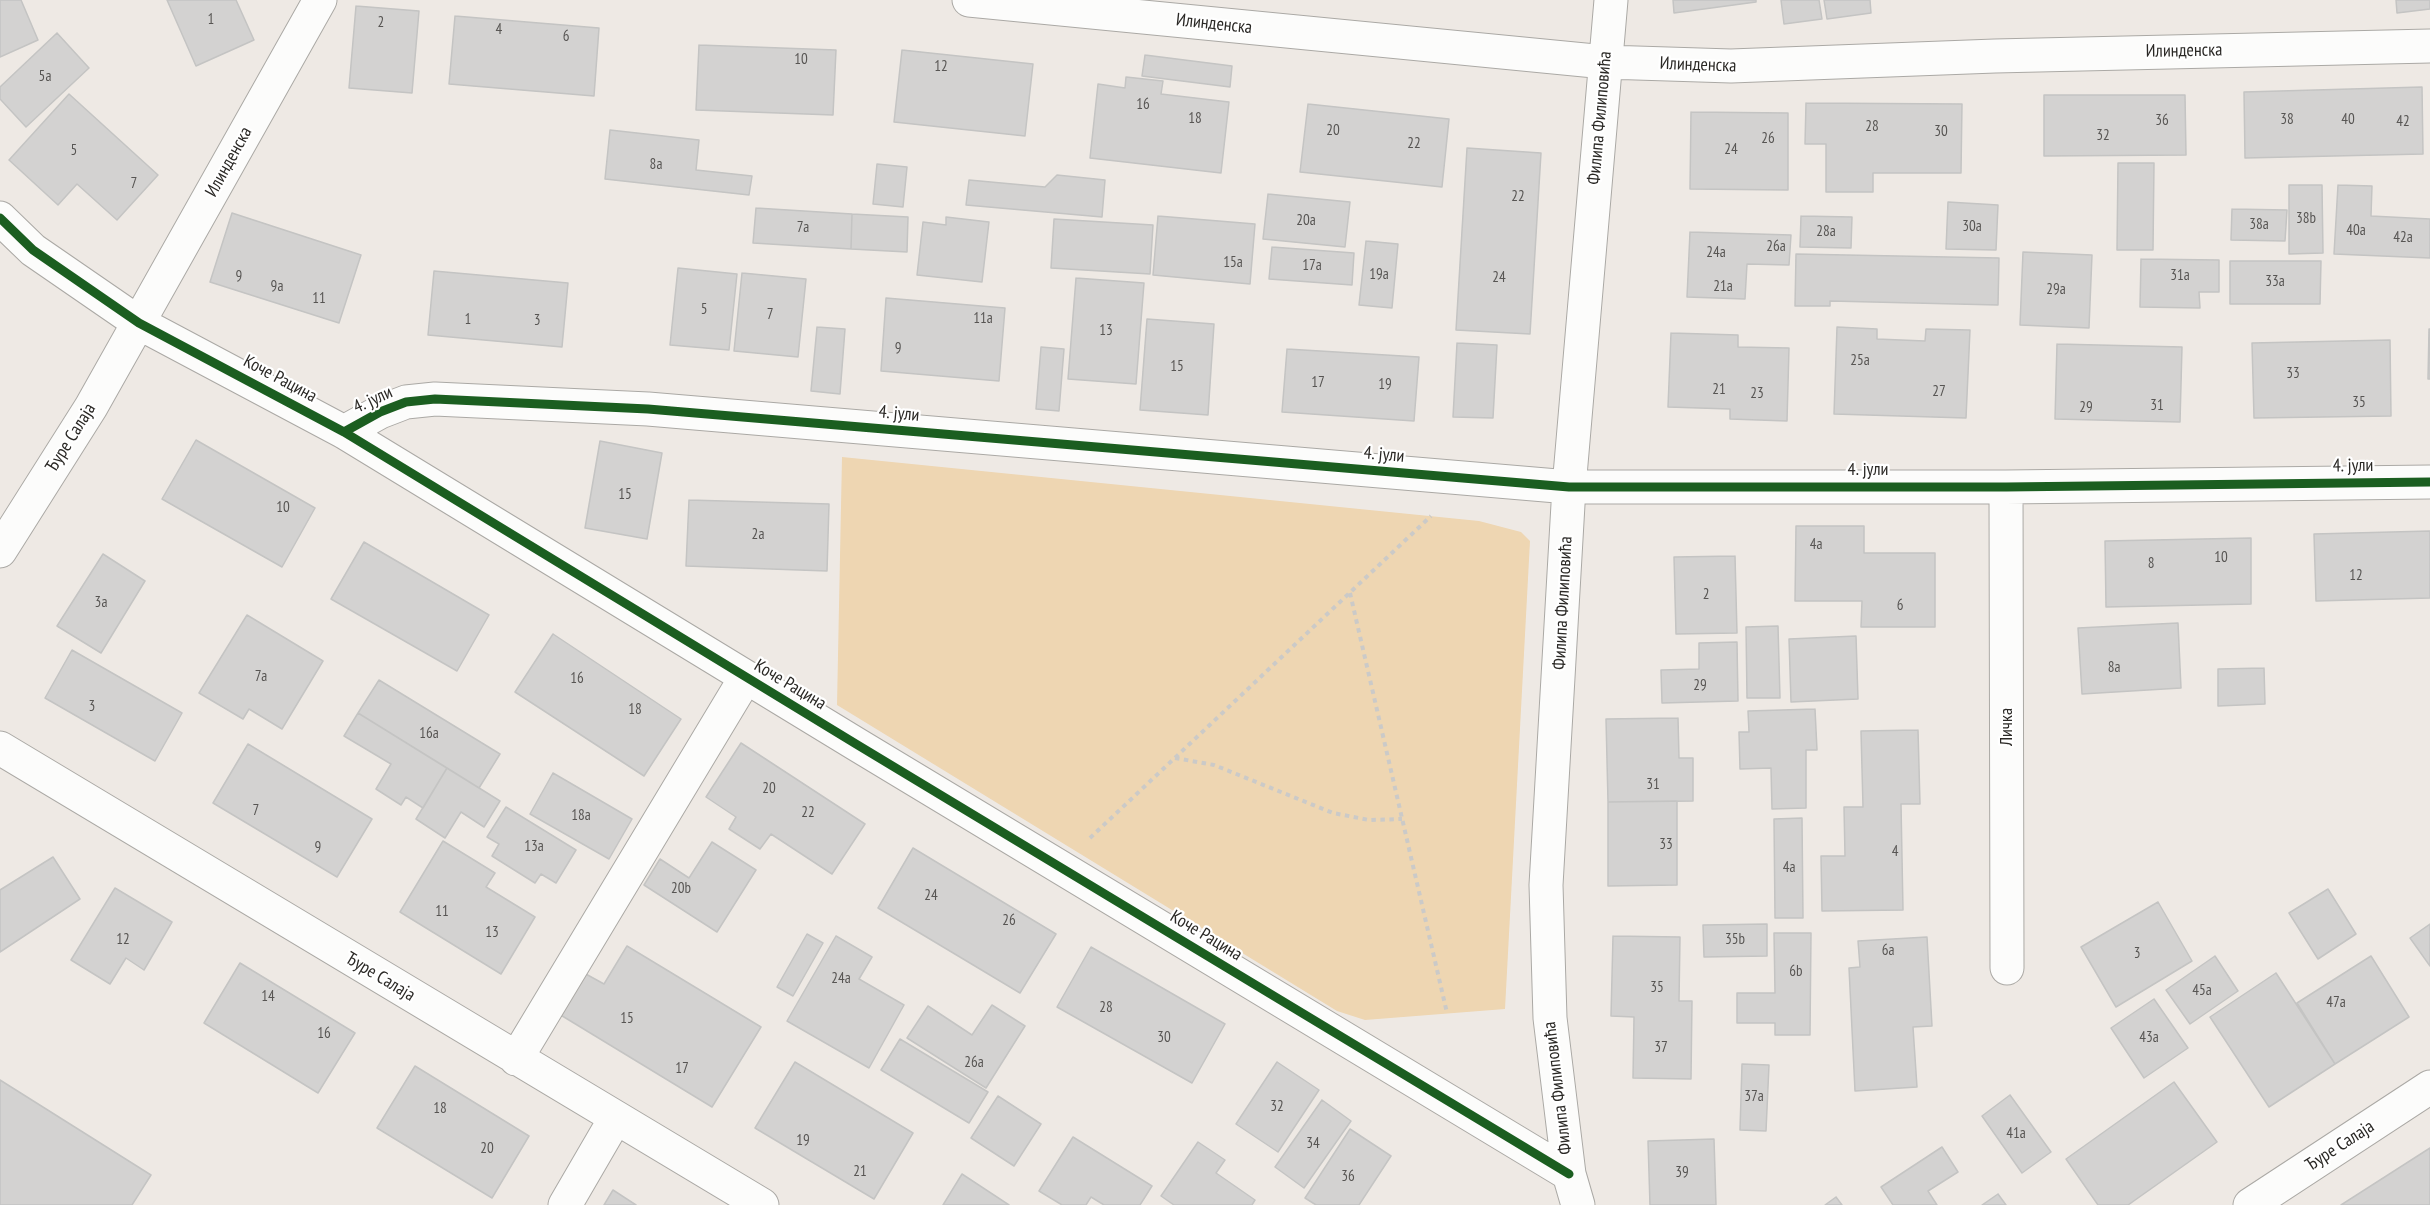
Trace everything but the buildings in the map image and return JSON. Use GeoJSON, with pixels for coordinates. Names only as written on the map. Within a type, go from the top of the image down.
{"type":"FeatureCollection","features":[{"type":"Feature","properties":{"kind":"street","name":"Илинденска"},"geometry":{"type":"LineString","coordinates":[[139,323],[320,0]]}},
{"type":"Feature","properties":{"kind":"street","name":"Илинденска"},"geometry":{"type":"LineString","coordinates":[[969,0],[1605,62],[1731,66],[1995,56],[2430,45]]}},
{"type":"Feature","properties":{"kind":"street","name":"Филипа Филиповића"},"geometry":{"type":"LineString","coordinates":[[1578,1205],[1569,1174],[1550,1018],[1546,885],[1569,487],[1611,0]]}},
{"type":"Feature","properties":{"kind":"street","name":"Коче Рацина"},"geometry":{"type":"LineString","coordinates":[[0,218],[33,250],[139,323],[344,432],[1569,1174]]}},
{"type":"Feature","properties":{"kind":"street","name":"Ђуре Салаја"},"geometry":{"type":"LineString","coordinates":[[0,551],[91,407],[139,323]]}},
{"type":"Feature","properties":{"kind":"street","name":"4. јули"},"geometry":{"type":"LineString","coordinates":[[344,432],[380,412],[406,402],[435,399],[660,410],[1569,487],[2006,487],[2430,482]]}},
{"type":"Feature","properties":{"kind":"street","name":"Личка"},"geometry":{"type":"LineString","coordinates":[[2006,487],[2007,968]]}},
{"type":"Feature","properties":{"kind":"street"},"geometry":{"type":"LineString","coordinates":[[516,1059],[746,677]]}},
{"type":"Feature","properties":{"kind":"street","name":"Ђуре Салаја"},"geometry":{"type":"LineString","coordinates":[[0,748],[615,1119],[762,1205]]}},
{"type":"Feature","properties":{"kind":"street","name":"Ђуре Салаја"},"geometry":{"type":"LineString","coordinates":[[2250,1205],[2430,1087]]}},
{"type":"Feature","properties":{"kind":"street"},"geometry":{"type":"LineString","coordinates":[[565,1205],[615,1119]]}},
{"type":"Feature","properties":{"kind":"path"},"geometry":{"type":"LineString","coordinates":[[1084,843],[1431,516]]}},
{"type":"Feature","properties":{"kind":"path"},"geometry":{"type":"LineString","coordinates":[[1350,592],[1447,1013]]}},
{"type":"Feature","properties":{"kind":"path"},"geometry":{"type":"LineString","coordinates":[[1174,758],[1214,765],[1333,813],[1369,820],[1402,819]]}},
{"type":"Feature","properties":{"kind":"shaded area"},"geometry":{"type":"Polygon","coordinates":[[[842,457],[1479,521],[1521,532],[1530,541],[1505,1009],[1365,1020],[1337,1011],[837,705],[842,457]]]}},
{"type":"Feature","properties":{"kind":"cycle path"},"geometry":{"type":"LineString","coordinates":[[0,218],[33,250],[139,323],[344,432],[1569,1174]]}},
{"type":"Feature","properties":{"kind":"cycle path"},"geometry":{"type":"LineString","coordinates":[[344,432],[380,412],[406,402],[435,399],[648,409],[1569,487],[2006,487],[2430,482]]}}]}
